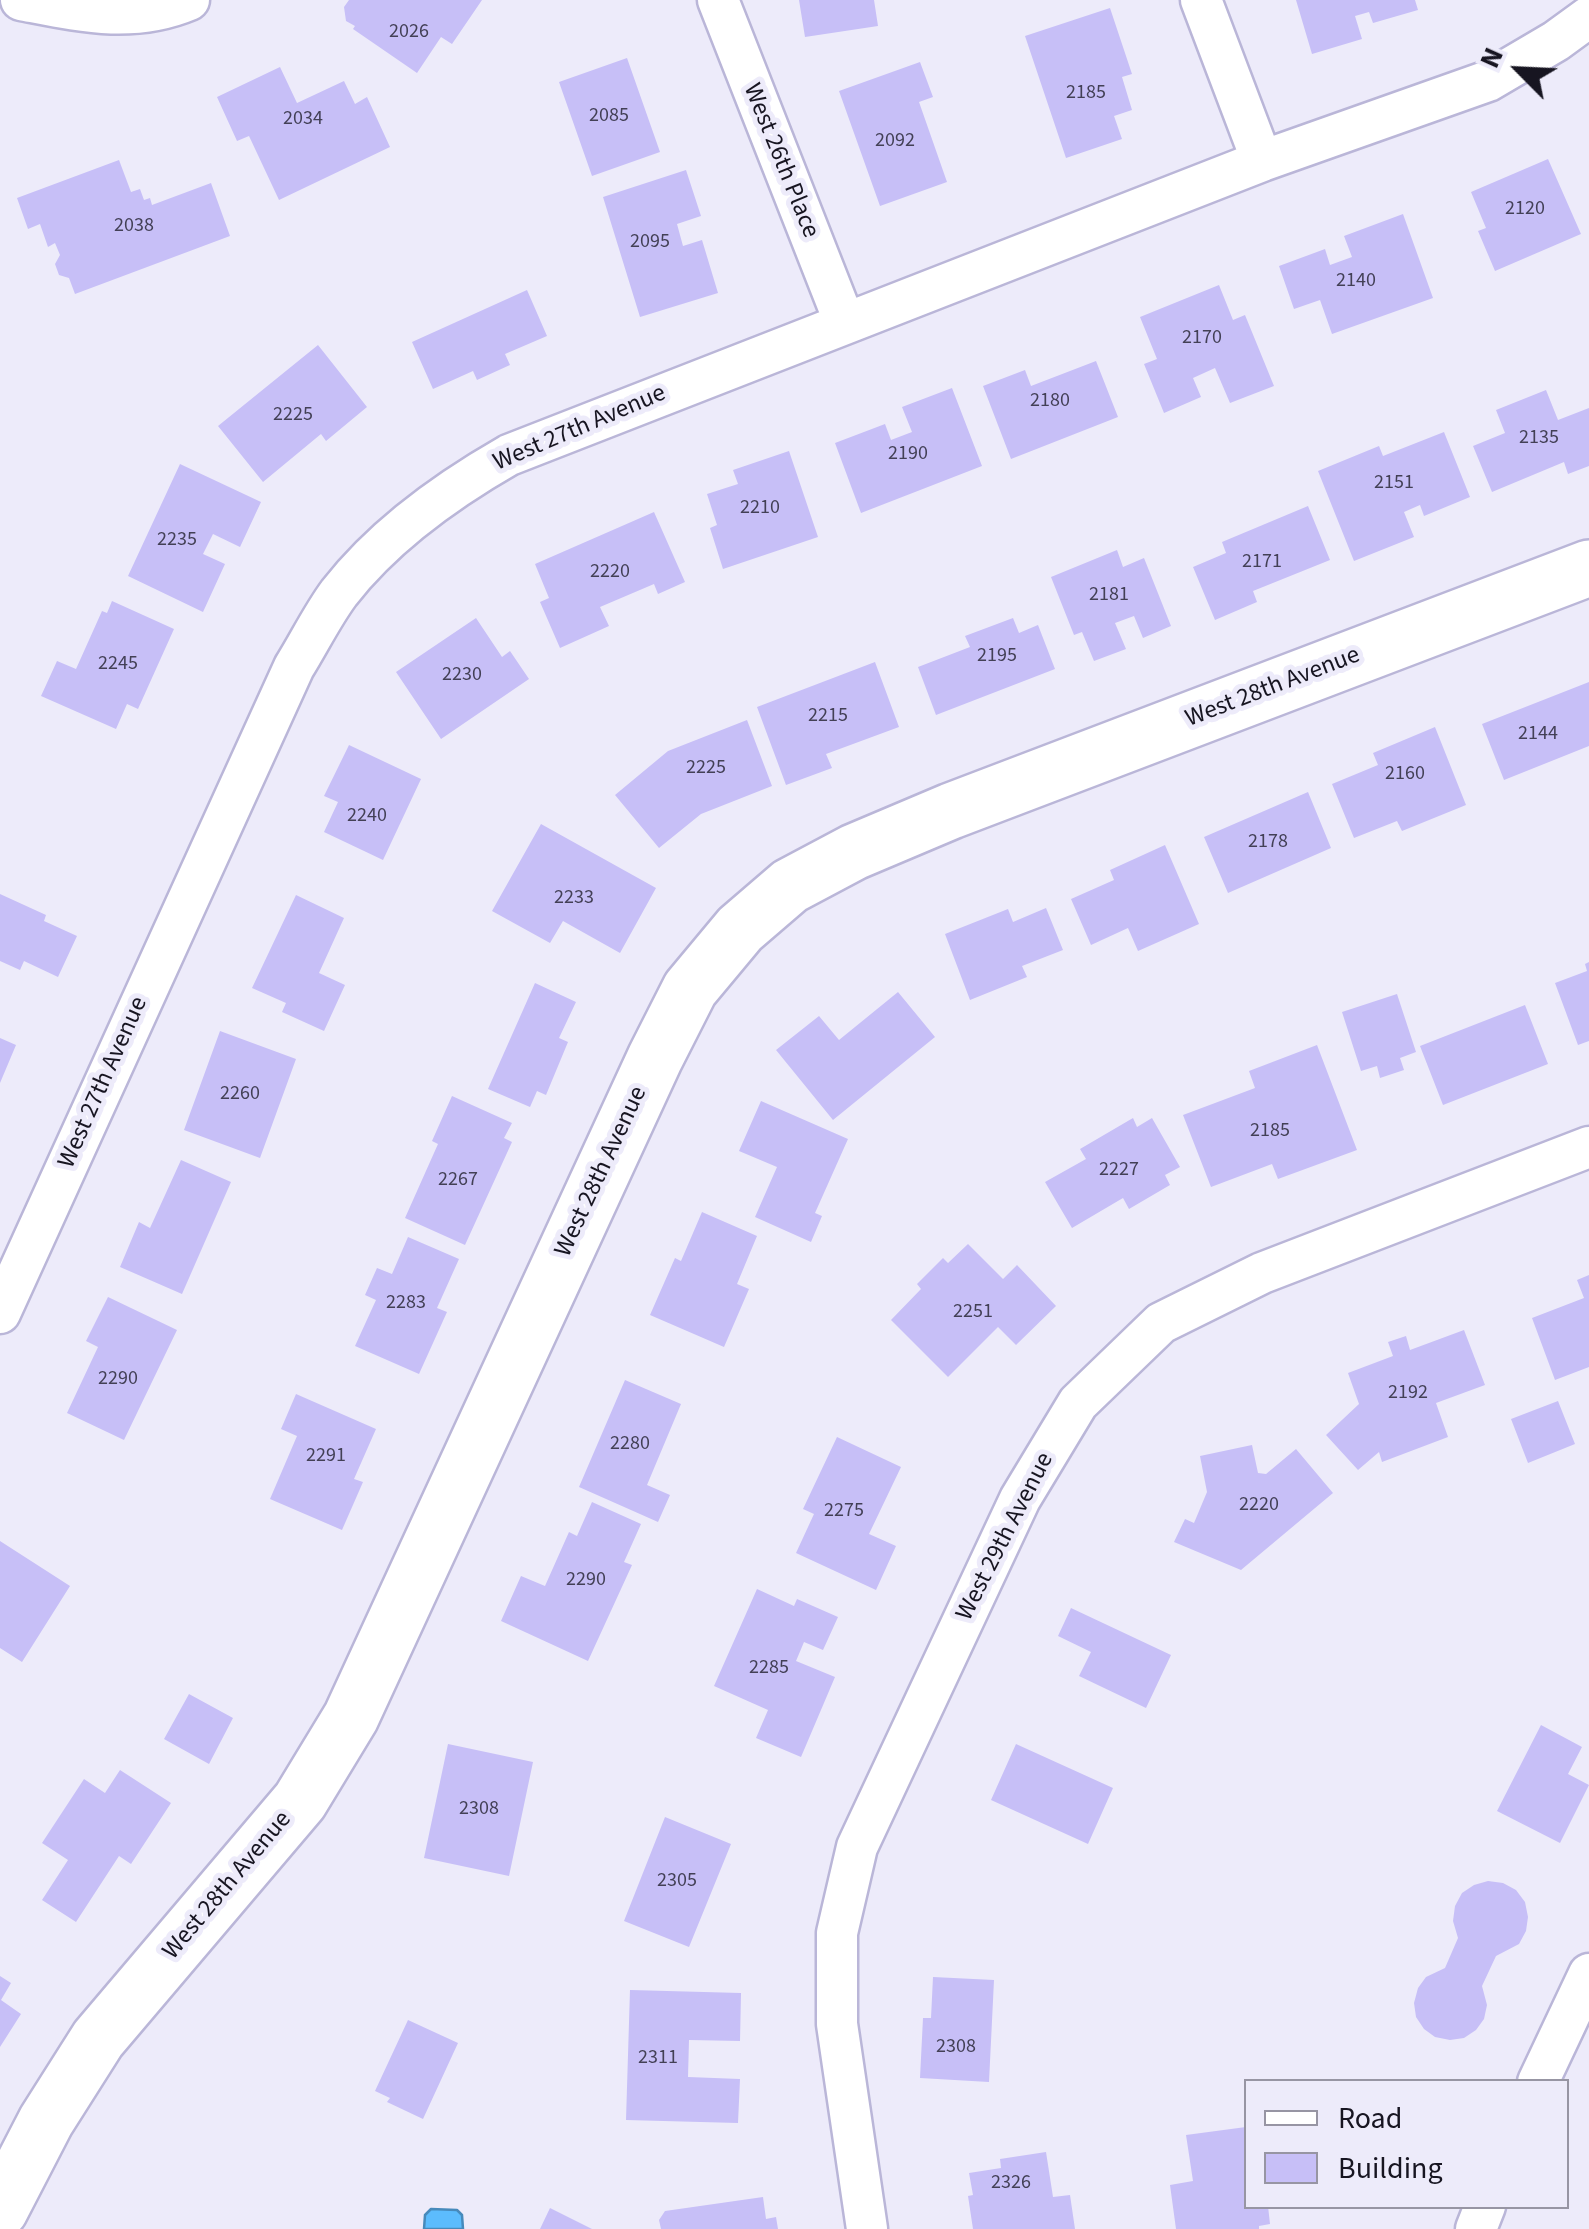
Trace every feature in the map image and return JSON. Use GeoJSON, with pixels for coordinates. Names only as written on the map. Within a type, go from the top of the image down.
{"type":"FeatureCollection","features":[{"type":"Feature","properties":{"kind":"street"},"geometry":{"type":"LineString","coordinates":[[21,0],[102,15],[168,9],[189,0]]}},
{"type":"Feature","properties":{"kind":"street","name":"West 26th Place"},"geometry":{"type":"LineString","coordinates":[[718,0],[844,322]]}},
{"type":"Feature","properties":{"kind":"street"},"geometry":{"type":"LineString","coordinates":[[1201,0],[1262,161]]}},
{"type":"Feature","properties":{"kind":"street","name":"West 27th Avenue"},"geometry":{"type":"LineString","coordinates":[[0,1313],[294,667],[339,593],[393,536],[455,486],[509,455],[1262,161],[1488,81],[1589,17]]}},
{"type":"Feature","properties":{"kind":"street","name":"West 28th Avenue"},"geometry":{"type":"LineString","coordinates":[[0,2210],[46,2120],[98,2039],[300,1801],[351,1717],[655,1058],[690,989],[740,929],[790,886],[886,838],[1589,568]]}},
{"type":"Feature","properties":{"kind":"street","name":"West 29th Avenue"},"geometry":{"type":"LineString","coordinates":[[867,2229],[837,2024],[836,1932],[857,1847],[1020,1499],[1078,1403],[1162,1324],[1262,1273],[1589,1147]]}},
{"type":"Feature","properties":{"kind":"street"},"geometry":{"type":"LineString","coordinates":[[1539,2079],[1589,1974]]}},
{"type":"Feature","properties":{"kind":"water"},"geometry":{"type":"Polygon","coordinates":[[[431,2209],[457,2210],[462,2215],[463,2229],[424,2229],[425,2215],[431,2209]]]}},
{"type":"Feature","properties":{"kind":"building"},"geometry":{"type":"Polygon","coordinates":[[[349,0],[482,0],[452,44],[441,37],[417,73],[353,29],[355,26],[346,21],[344,7],[349,0]]]}},
{"type":"Feature","properties":{"kind":"building"},"geometry":{"type":"Polygon","coordinates":[[[799,0],[874,0],[878,26],[805,37],[799,0]]]}},
{"type":"Feature","properties":{"kind":"building"},"geometry":{"type":"Polygon","coordinates":[[[1296,0],[1415,0],[1418,10],[1373,23],[1369,12],[1355,16],[1362,39],[1312,54],[1296,0]]]}},
{"type":"Feature","properties":{"kind":"building"},"geometry":{"type":"Polygon","coordinates":[[[1110,8],[1132,74],[1122,77],[1132,110],[1114,116],[1122,139],[1066,158],[1025,36],[1110,8]]]}},
{"type":"Feature","properties":{"kind":"building"},"geometry":{"type":"Polygon","coordinates":[[[627,58],[660,152],[592,176],[559,82],[627,58]]]}},
{"type":"Feature","properties":{"kind":"building"},"geometry":{"type":"Polygon","coordinates":[[[920,62],[933,97],[919,102],[947,182],[880,206],[839,91],[920,62]]]}},
{"type":"Feature","properties":{"kind":"building"},"geometry":{"type":"Polygon","coordinates":[[[280,67],[297,103],[344,81],[355,104],[367,97],[390,147],[279,200],[249,136],[237,141],[217,97],[280,67]]]}},
{"type":"Feature","properties":{"kind":"building"},"geometry":{"type":"Polygon","coordinates":[[[1548,159],[1581,234],[1495,271],[1478,231],[1486,228],[1471,192],[1548,159]]]}},
{"type":"Feature","properties":{"kind":"building"},"geometry":{"type":"Polygon","coordinates":[[[119,160],[131,192],[140,189],[144,200],[150,198],[152,205],[211,183],[230,236],[75,294],[69,278],[59,275],[55,264],[60,255],[55,243],[48,247],[40,224],[28,229],[17,198],[119,160]]]}},
{"type":"Feature","properties":{"kind":"building"},"geometry":{"type":"Polygon","coordinates":[[[686,170],[701,216],[677,224],[683,246],[702,240],[718,293],[640,317],[603,197],[686,170]]]}},
{"type":"Feature","properties":{"kind":"building"},"geometry":{"type":"Polygon","coordinates":[[[1403,214],[1433,298],[1332,334],[1320,300],[1294,309],[1279,266],[1325,249],[1330,265],[1352,257],[1344,236],[1403,214]]]}},
{"type":"Feature","properties":{"kind":"building"},"geometry":{"type":"Polygon","coordinates":[[[1219,285],[1233,320],[1245,315],[1274,386],[1230,403],[1215,368],[1193,378],[1201,397],[1164,413],[1144,364],[1157,359],[1140,317],[1219,285]]]}},
{"type":"Feature","properties":{"kind":"building"},"geometry":{"type":"Polygon","coordinates":[[[527,290],[547,336],[505,354],[510,365],[477,380],[473,371],[433,389],[412,342],[527,290]]]}},
{"type":"Feature","properties":{"kind":"building"},"geometry":{"type":"Polygon","coordinates":[[[318,345],[367,407],[326,441],[321,434],[263,482],[218,426],[318,345]]]}},
{"type":"Feature","properties":{"kind":"building"},"geometry":{"type":"Polygon","coordinates":[[[1096,361],[1118,417],[1011,459],[983,386],[1025,370],[1031,386],[1096,361]]]}},
{"type":"Feature","properties":{"kind":"building"},"geometry":{"type":"Polygon","coordinates":[[[952,388],[982,466],[861,513],[835,443],[885,424],[891,440],[912,432],[902,407],[952,388]]]}},
{"type":"Feature","properties":{"kind":"building"},"geometry":{"type":"Polygon","coordinates":[[[1546,390],[1558,420],[1589,408],[1589,466],[1568,474],[1564,462],[1492,492],[1473,446],[1505,433],[1496,410],[1546,390]]]}},
{"type":"Feature","properties":{"kind":"building"},"geometry":{"type":"Polygon","coordinates":[[[1444,432],[1470,497],[1424,516],[1420,505],[1404,512],[1414,537],[1354,561],[1318,471],[1379,446],[1383,456],[1444,432]]]}},
{"type":"Feature","properties":{"kind":"building"},"geometry":{"type":"Polygon","coordinates":[[[789,451],[818,537],[723,569],[710,528],[717,525],[707,494],[738,484],[733,470],[789,451]]]}},
{"type":"Feature","properties":{"kind":"building"},"geometry":{"type":"Polygon","coordinates":[[[180,464],[261,502],[240,547],[213,534],[203,554],[225,564],[203,612],[128,576],[180,464]]]}},
{"type":"Feature","properties":{"kind":"building"},"geometry":{"type":"Polygon","coordinates":[[[1308,506],[1330,560],[1253,591],[1257,602],[1215,620],[1193,567],[1226,553],[1222,542],[1308,506]]]}},
{"type":"Feature","properties":{"kind":"building"},"geometry":{"type":"Polygon","coordinates":[[[654,512],[685,582],[658,594],[654,584],[600,607],[609,626],[560,648],[540,602],[549,598],[535,564],[654,512]]]}},
{"type":"Feature","properties":{"kind":"building"},"geometry":{"type":"Polygon","coordinates":[[[1117,550],[1123,567],[1144,558],[1171,626],[1143,638],[1134,616],[1115,623],[1126,649],[1094,661],[1082,632],[1074,635],[1051,577],[1117,550]]]}},
{"type":"Feature","properties":{"kind":"building"},"geometry":{"type":"Polygon","coordinates":[[[112,601],[174,629],[138,709],[127,704],[116,729],[41,696],[57,661],[76,669],[102,611],[107,613],[112,601]]]}},
{"type":"Feature","properties":{"kind":"building"},"geometry":{"type":"Polygon","coordinates":[[[476,618],[502,657],[510,651],[529,679],[441,739],[396,672],[476,618]]]}},
{"type":"Feature","properties":{"kind":"building"},"geometry":{"type":"Polygon","coordinates":[[[1013,618],[1019,633],[1038,625],[1055,669],[936,715],[918,667],[970,647],[965,636],[1013,618]]]}},
{"type":"Feature","properties":{"kind":"building"},"geometry":{"type":"Polygon","coordinates":[[[875,662],[899,727],[826,754],[832,768],[786,785],[757,707],[875,662]]]}},
{"type":"Feature","properties":{"kind":"building"},"geometry":{"type":"Polygon","coordinates":[[[1589,682],[1589,746],[1504,780],[1482,724],[1589,682]]]}},
{"type":"Feature","properties":{"kind":"building"},"geometry":{"type":"Polygon","coordinates":[[[747,720],[772,786],[701,814],[659,848],[615,795],[668,751],[747,720]]]}},
{"type":"Feature","properties":{"kind":"building"},"geometry":{"type":"Polygon","coordinates":[[[1435,727],[1466,805],[1402,831],[1397,821],[1354,838],[1332,784],[1378,765],[1373,753],[1435,727]]]}},
{"type":"Feature","properties":{"kind":"building"},"geometry":{"type":"Polygon","coordinates":[[[349,745],[421,779],[383,860],[324,832],[338,802],[324,796],[349,745]]]}},
{"type":"Feature","properties":{"kind":"building"},"geometry":{"type":"Polygon","coordinates":[[[1308,792],[1331,848],[1228,893],[1204,837],[1308,792]]]}},
{"type":"Feature","properties":{"kind":"building"},"geometry":{"type":"Polygon","coordinates":[[[541,824],[656,888],[620,953],[563,921],[550,943],[492,911],[541,824]]]}},
{"type":"Feature","properties":{"kind":"building"},"geometry":{"type":"Polygon","coordinates":[[[1165,845],[1199,924],[1138,951],[1128,928],[1091,945],[1071,899],[1114,880],[1110,870],[1165,845]]]}},
{"type":"Feature","properties":{"kind":"building"},"geometry":{"type":"Polygon","coordinates":[[[0,894],[46,915],[44,921],[77,936],[58,977],[24,961],[20,970],[0,961],[0,894]]]}},
{"type":"Feature","properties":{"kind":"building"},"geometry":{"type":"Polygon","coordinates":[[[296,895],[344,918],[319,973],[345,985],[324,1031],[282,1012],[286,1003],[252,988],[296,895]]]}},
{"type":"Feature","properties":{"kind":"building"},"geometry":{"type":"Polygon","coordinates":[[[1046,908],[1063,950],[1022,966],[1027,977],[970,1000],[945,934],[1008,909],[1013,922],[1046,908]]]}},
{"type":"Feature","properties":{"kind":"building"},"geometry":{"type":"Polygon","coordinates":[[[1589,962],[1589,1041],[1578,1045],[1555,983],[1587,971],[1585,964],[1589,962]]]}},
{"type":"Feature","properties":{"kind":"building"},"geometry":{"type":"Polygon","coordinates":[[[535,983],[576,1002],[559,1038],[568,1042],[546,1095],[537,1091],[530,1107],[488,1089],[535,983]]]}},
{"type":"Feature","properties":{"kind":"building"},"geometry":{"type":"Polygon","coordinates":[[[898,992],[935,1037],[833,1120],[776,1050],[819,1016],[839,1040],[898,992]]]}},
{"type":"Feature","properties":{"kind":"building"},"geometry":{"type":"Polygon","coordinates":[[[1397,994],[1416,1052],[1400,1058],[1404,1070],[1380,1078],[1377,1066],[1361,1071],[1342,1012],[1397,994]]]}},
{"type":"Feature","properties":{"kind":"building"},"geometry":{"type":"Polygon","coordinates":[[[1525,1005],[1548,1064],[1443,1105],[1420,1046],[1525,1005]]]}},
{"type":"Feature","properties":{"kind":"building"},"geometry":{"type":"Polygon","coordinates":[[[220,1031],[296,1059],[260,1158],[184,1130],[220,1031]]]}},
{"type":"Feature","properties":{"kind":"building"},"geometry":{"type":"Polygon","coordinates":[[[0,1038],[16,1045],[0,1083],[0,1038]]]}},
{"type":"Feature","properties":{"kind":"building"},"geometry":{"type":"Polygon","coordinates":[[[1317,1045],[1357,1150],[1278,1179],[1272,1164],[1211,1187],[1183,1115],[1255,1088],[1249,1071],[1317,1045]]]}},
{"type":"Feature","properties":{"kind":"building"},"geometry":{"type":"Polygon","coordinates":[[[452,1096],[512,1123],[504,1138],[512,1142],[465,1245],[405,1218],[438,1144],[432,1141],[452,1096]]]}},
{"type":"Feature","properties":{"kind":"building"},"geometry":{"type":"Polygon","coordinates":[[[761,1101],[848,1139],[815,1213],[822,1216],[811,1242],[755,1217],[777,1167],[739,1151],[761,1101]]]}},
{"type":"Feature","properties":{"kind":"building"},"geometry":{"type":"Polygon","coordinates":[[[1133,1118],[1137,1127],[1152,1118],[1180,1167],[1165,1175],[1170,1185],[1129,1209],[1123,1198],[1072,1228],[1045,1182],[1086,1159],[1080,1149],[1133,1118]]]}},
{"type":"Feature","properties":{"kind":"building"},"geometry":{"type":"Polygon","coordinates":[[[181,1160],[231,1182],[182,1294],[120,1267],[139,1222],[150,1228],[181,1160]]]}},
{"type":"Feature","properties":{"kind":"building"},"geometry":{"type":"Polygon","coordinates":[[[702,1212],[757,1236],[737,1284],[749,1289],[724,1347],[650,1315],[675,1258],[681,1261],[702,1212]]]}},
{"type":"Feature","properties":{"kind":"building"},"geometry":{"type":"Polygon","coordinates":[[[408,1237],[459,1259],[437,1308],[447,1312],[419,1374],[355,1346],[376,1300],[365,1295],[377,1268],[392,1274],[408,1237]]]}},
{"type":"Feature","properties":{"kind":"building"},"geometry":{"type":"Polygon","coordinates":[[[968,1244],[1003,1279],[1017,1265],[1056,1306],[1016,1345],[998,1327],[948,1377],[891,1320],[921,1289],[917,1284],[943,1258],[948,1263],[968,1244]]]}},
{"type":"Feature","properties":{"kind":"building"},"geometry":{"type":"Polygon","coordinates":[[[1589,1275],[1589,1367],[1555,1380],[1532,1318],[1584,1298],[1577,1280],[1589,1275]]]}},
{"type":"Feature","properties":{"kind":"building"},"geometry":{"type":"Polygon","coordinates":[[[108,1297],[177,1330],[124,1440],[67,1413],[98,1347],[86,1341],[108,1297]]]}},
{"type":"Feature","properties":{"kind":"building"},"geometry":{"type":"Polygon","coordinates":[[[1464,1330],[1485,1385],[1436,1403],[1448,1437],[1382,1462],[1379,1452],[1358,1470],[1326,1435],[1359,1404],[1348,1373],[1393,1356],[1388,1342],[1406,1336],[1410,1350],[1464,1330]]]}},
{"type":"Feature","properties":{"kind":"building"},"geometry":{"type":"Polygon","coordinates":[[[625,1380],[681,1404],[647,1485],[670,1495],[658,1522],[579,1487],[625,1380]]]}},
{"type":"Feature","properties":{"kind":"building"},"geometry":{"type":"Polygon","coordinates":[[[296,1394],[376,1429],[354,1479],[363,1482],[342,1530],[270,1499],[297,1436],[281,1429],[296,1394]]]}},
{"type":"Feature","properties":{"kind":"building"},"geometry":{"type":"Polygon","coordinates":[[[1558,1401],[1575,1444],[1528,1463],[1511,1419],[1558,1401]]]}},
{"type":"Feature","properties":{"kind":"building"},"geometry":{"type":"Polygon","coordinates":[[[837,1437],[901,1467],[869,1534],[896,1546],[876,1590],[796,1553],[814,1514],[803,1509],[837,1437]]]}},
{"type":"Feature","properties":{"kind":"building"},"geometry":{"type":"Polygon","coordinates":[[[1252,1445],[1258,1473],[1266,1474],[1296,1449],[1333,1493],[1241,1570],[1174,1542],[1185,1519],[1194,1523],[1207,1492],[1200,1456],[1252,1445]]]}},
{"type":"Feature","properties":{"kind":"building"},"geometry":{"type":"Polygon","coordinates":[[[592,1502],[641,1524],[624,1562],[632,1565],[588,1661],[501,1621],[521,1576],[545,1586],[569,1532],[577,1536],[592,1502]]]}},
{"type":"Feature","properties":{"kind":"building"},"geometry":{"type":"Polygon","coordinates":[[[0,1541],[70,1586],[22,1662],[0,1648],[0,1541]]]}},
{"type":"Feature","properties":{"kind":"building"},"geometry":{"type":"Polygon","coordinates":[[[757,1589],[794,1606],[797,1599],[838,1617],[823,1650],[804,1642],[796,1661],[835,1677],[801,1757],[756,1738],[768,1710],[714,1686],[757,1589]]]}},
{"type":"Feature","properties":{"kind":"building"},"geometry":{"type":"Polygon","coordinates":[[[1071,1608],[1171,1655],[1146,1708],[1079,1676],[1091,1652],[1058,1636],[1071,1608]]]}},
{"type":"Feature","properties":{"kind":"building"},"geometry":{"type":"Polygon","coordinates":[[[189,1694],[233,1718],[209,1764],[164,1739],[189,1694]]]}},
{"type":"Feature","properties":{"kind":"building"},"geometry":{"type":"Polygon","coordinates":[[[1541,1725],[1582,1747],[1568,1774],[1589,1785],[1560,1843],[1497,1811],[1541,1725]]]}},
{"type":"Feature","properties":{"kind":"building"},"geometry":{"type":"Polygon","coordinates":[[[448,1744],[533,1762],[509,1876],[424,1858],[448,1744]]]}},
{"type":"Feature","properties":{"kind":"building"},"geometry":{"type":"Polygon","coordinates":[[[1016,1744],[1113,1788],[1088,1844],[991,1800],[1016,1744]]]}},
{"type":"Feature","properties":{"kind":"building"},"geometry":{"type":"Polygon","coordinates":[[[120,1770],[171,1803],[131,1864],[119,1856],[76,1922],[42,1900],[68,1860],[42,1843],[84,1779],[105,1793],[120,1770]]]}},
{"type":"Feature","properties":{"kind":"building"},"geometry":{"type":"Polygon","coordinates":[[[665,1817],[731,1844],[689,1947],[624,1921],[665,1817]]]}},
{"type":"Feature","properties":{"kind":"building"},"geometry":{"type":"Polygon","coordinates":[[[1488,1881],[1516,1890],[1525,1902],[1526,1931],[1519,1944],[1496,1956],[1482,1986],[1487,2005],[1476,2030],[1464,2038],[1435,2037],[1416,2017],[1418,1988],[1426,1977],[1445,1968],[1458,1938],[1453,1921],[1462,1893],[1488,1881]]]}},
{"type":"Feature","properties":{"kind":"building"},"geometry":{"type":"Polygon","coordinates":[[[0,1976],[11,1983],[1,2000],[21,2014],[0,2047],[0,1976]]]}},
{"type":"Feature","properties":{"kind":"building"},"geometry":{"type":"Polygon","coordinates":[[[933,1977],[994,1980],[989,2082],[920,2078],[923,2018],[931,2018],[933,1977]]]}},
{"type":"Feature","properties":{"kind":"building"},"geometry":{"type":"Polygon","coordinates":[[[630,1990],[741,1993],[740,2041],[689,2040],[688,2077],[740,2079],[738,2123],[626,2120],[630,1990]]]}},
{"type":"Feature","properties":{"kind":"building"},"geometry":{"type":"Polygon","coordinates":[[[408,2020],[458,2043],[423,2119],[387,2102],[390,2098],[375,2091],[408,2020]]]}},
{"type":"Feature","properties":{"kind":"building"},"geometry":{"type":"Polygon","coordinates":[[[1244,2127],[1244,2209],[1268,2209],[1270,2224],[1259,2229],[1176,2229],[1170,2185],[1193,2181],[1186,2135],[1244,2127]]]}},
{"type":"Feature","properties":{"kind":"building"},"geometry":{"type":"Polygon","coordinates":[[[1046,2152],[1053,2197],[1070,2195],[1075,2229],[973,2229],[969,2173],[1001,2168],[1000,2159],[1046,2152]]]}},
{"type":"Feature","properties":{"kind":"building"},"geometry":{"type":"Polygon","coordinates":[[[763,2197],[766,2219],[776,2217],[778,2229],[661,2229],[659,2220],[665,2211],[763,2197]]]}},
{"type":"Feature","properties":{"kind":"building"},"geometry":{"type":"Polygon","coordinates":[[[550,2208],[592,2229],[540,2229],[550,2208]]]}}]}
